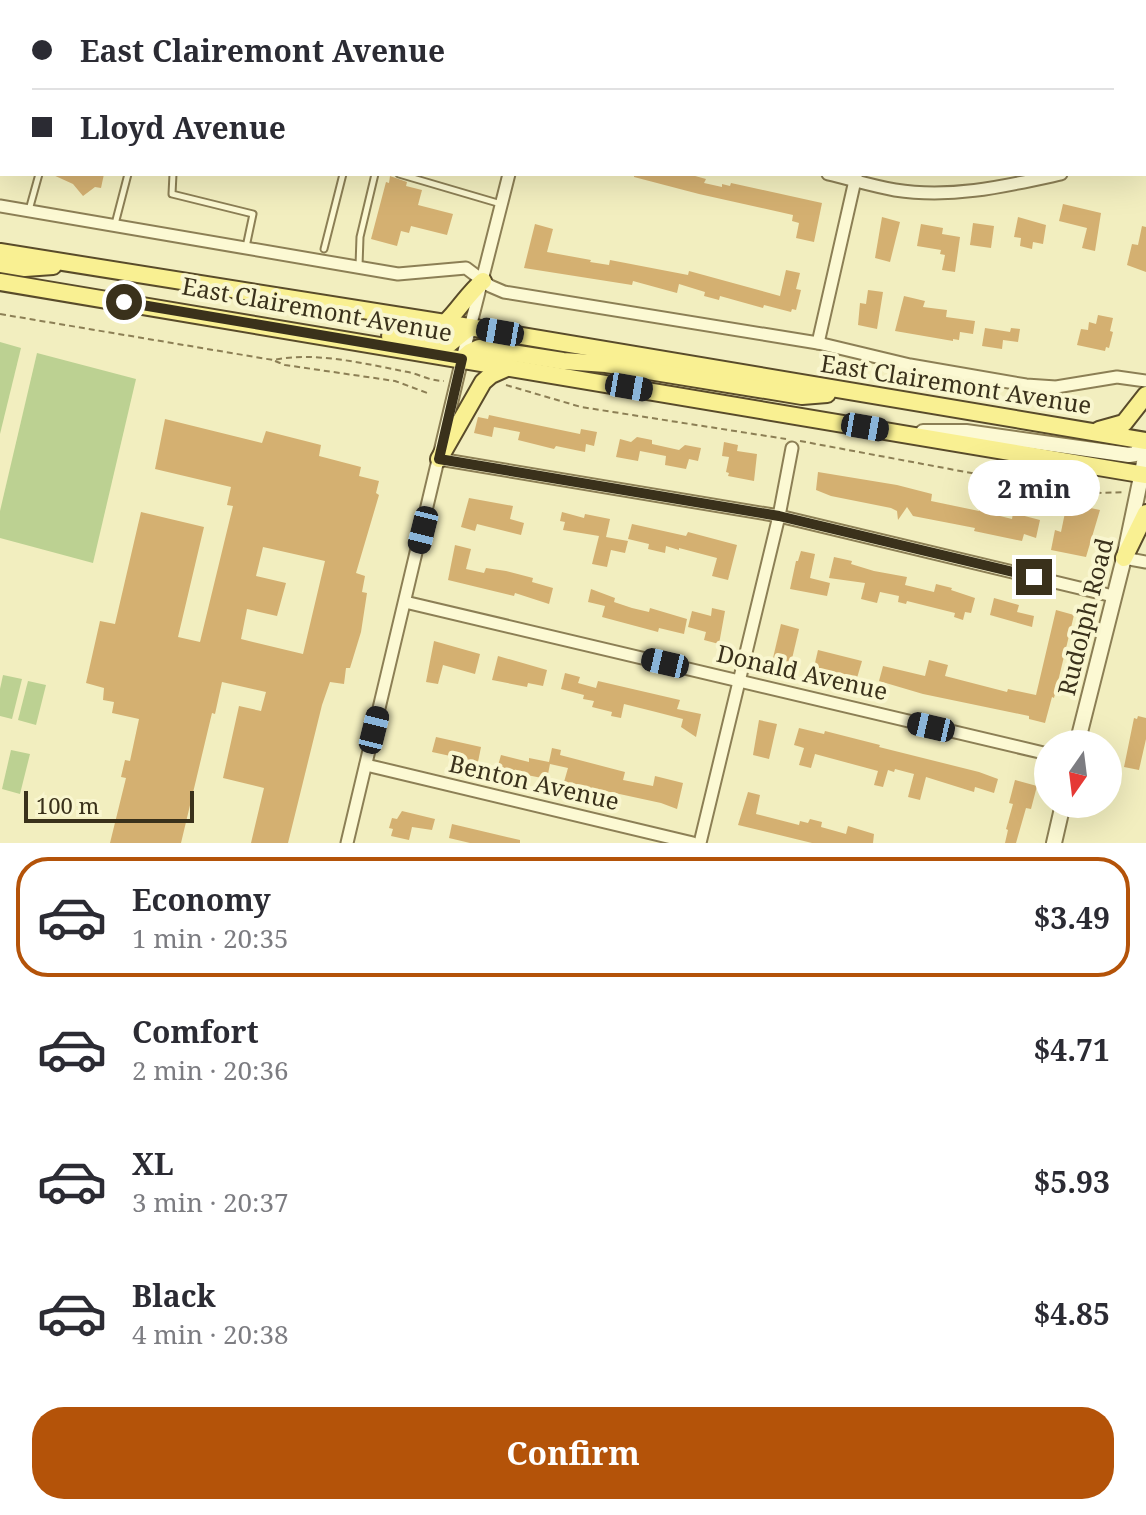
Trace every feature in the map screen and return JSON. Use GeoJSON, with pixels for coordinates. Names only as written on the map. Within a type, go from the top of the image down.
{"type":"FeatureCollection","features":[{"type":"Feature","properties":{"kind":"main road","name":"East Clairemont Avenue"},"geometry":{"type":"LineString","coordinates":[[0,252],[470,327],[1146,442]]}},
{"type":"Feature","properties":{"kind":"main road"},"geometry":{"type":"LineString","coordinates":[[0,264],[35,268],[79,263]]}},
{"type":"Feature","properties":{"kind":"main road"},"geometry":{"type":"LineString","coordinates":[[445,323],[483,281]]}},
{"type":"Feature","properties":{"kind":"main road","name":"East Clairemont Avenue"},"geometry":{"type":"LineString","coordinates":[[0,282],[895,432],[1143,478]]}},
{"type":"Feature","properties":{"kind":"main road"},"geometry":{"type":"LineString","coordinates":[[278,328],[320,326],[449,344],[470,327]]}},
{"type":"Feature","properties":{"kind":"main road"},"geometry":{"type":"LineString","coordinates":[[462,359],[479,348],[606,364],[802,396],[853,393]]}},
{"type":"Feature","properties":{"kind":"main road"},"geometry":{"type":"LineString","coordinates":[[439,459],[483,382],[499,370],[511,367]]}},
{"type":"Feature","properties":{"kind":"main road"},"geometry":{"type":"LineString","coordinates":[[1084,431],[1107,429],[1124,423],[1146,395]]}},
{"type":"Feature","properties":{"kind":"main road"},"geometry":{"type":"LineString","coordinates":[[1124,558],[1146,513]]}},
{"type":"Feature","properties":{"kind":"street"},"geometry":{"type":"LineString","coordinates":[[347,843],[508,176]]}},
{"type":"Feature","properties":{"kind":"street"},"geometry":{"type":"LineString","coordinates":[[818,343],[856,177],[895,190],[960,193],[1052,176]]}},
{"type":"Feature","properties":{"kind":"street"},"geometry":{"type":"LineString","coordinates":[[0,206],[405,274],[466,268],[504,292],[818,343],[910,365],[1026,385],[1056,387],[1117,377],[1146,381]]}},
{"type":"Feature","properties":{"kind":"street"},"geometry":{"type":"LineString","coordinates":[[895,432],[966,432],[1129,455],[1135,454],[1146,442]]}},
{"type":"Feature","properties":{"kind":"street"},"geometry":{"type":"LineString","coordinates":[[700,843],[779,516],[792,448]]}},
{"type":"Feature","properties":{"kind":"street","name":"Rudolph Road"},"geometry":{"type":"LineString","coordinates":[[1080,730],[1143,478],[1146,453]]}},
{"type":"Feature","properties":{"kind":"street"},"geometry":{"type":"LineString","coordinates":[[439,459],[779,516],[1113,596]]}},
{"type":"Feature","properties":{"kind":"street"},"geometry":{"type":"LineString","coordinates":[[1124,558],[1146,562]]}},
{"type":"Feature","properties":{"kind":"street","name":"Donald Avenue"},"geometry":{"type":"LineString","coordinates":[[405,602],[1034,751]]}},
{"type":"Feature","properties":{"kind":"street","name":"Benton Avenue"},"geometry":{"type":"LineString","coordinates":[[366,765],[693,843]]}},
{"type":"Feature","properties":{"kind":"street"},"geometry":{"type":"LineString","coordinates":[[1054,843],[1060,818]]}},
{"type":"Feature","properties":{"kind":"lane"},"geometry":{"type":"LineString","coordinates":[[29,211],[38,176]]}},
{"type":"Feature","properties":{"kind":"lane"},"geometry":{"type":"LineString","coordinates":[[115,225],[127,176]]}},
{"type":"Feature","properties":{"kind":"lane"},"geometry":{"type":"LineString","coordinates":[[173,176],[172,194],[253,214],[246,247]]}},
{"type":"Feature","properties":{"kind":"lane"},"geometry":{"type":"LineString","coordinates":[[324,249],[342,176]]}},
{"type":"Feature","properties":{"kind":"lane"},"geometry":{"type":"LineString","coordinates":[[359,267],[360,237],[375,176]]}},
{"type":"Feature","properties":{"kind":"lane"},"geometry":{"type":"LineString","coordinates":[[406,176],[501,205]]}},
{"type":"Feature","properties":{"kind":"path"},"geometry":{"type":"LineString","coordinates":[[0,314],[273,360],[285,365],[395,381],[430,394]]}},
{"type":"Feature","properties":{"kind":"path"},"geometry":{"type":"LineString","coordinates":[[273,360],[286,357],[319,358],[418,374],[434,381],[458,379]]}},
{"type":"Feature","properties":{"kind":"path"},"geometry":{"type":"LineString","coordinates":[[483,382],[519,387],[581,407],[849,449],[951,471],[1102,493],[1143,478]]}},
{"type":"Feature","properties":{"kind":"green space"},"geometry":{"type":"Polygon","coordinates":[[[0,342],[21,348],[0,434],[0,342]]]}},
{"type":"Feature","properties":{"kind":"green space"},"geometry":{"type":"Polygon","coordinates":[[[37,353],[136,379],[93,563],[0,538],[0,511],[37,353]]]}},
{"type":"Feature","properties":{"kind":"green space"},"geometry":{"type":"Polygon","coordinates":[[[3,675],[22,679],[12,719],[0,716],[3,675]]]}},
{"type":"Feature","properties":{"kind":"green space"},"geometry":{"type":"Polygon","coordinates":[[[28,681],[46,685],[36,725],[18,720],[28,681]]]}},
{"type":"Feature","properties":{"kind":"green space"},"geometry":{"type":"Polygon","coordinates":[[[11,750],[30,754],[20,794],[2,789],[11,750]]]}},
{"type":"Feature","properties":{"kind":"building"},"geometry":{"type":"Polygon","coordinates":[[[55,176],[104,176],[101,188],[95,187],[83,196],[73,184],[55,176]]]}},
{"type":"Feature","properties":{"kind":"building"},"geometry":{"type":"Polygon","coordinates":[[[390,176],[407,182],[406,186],[422,190],[418,205],[453,214],[447,235],[411,226],[409,233],[401,231],[397,246],[371,239],[390,176]]]}},
{"type":"Feature","properties":{"kind":"building"},"geometry":{"type":"Polygon","coordinates":[[[695,176],[706,179],[704,183],[722,187],[722,184],[730,186],[731,183],[822,203],[814,242],[796,238],[799,223],[792,221],[793,215],[634,177],[695,176]]]}},
{"type":"Feature","properties":{"kind":"building"},"geometry":{"type":"Polygon","coordinates":[[[1063,204],[1101,213],[1095,251],[1082,248],[1087,228],[1059,221],[1063,204]]]}},
{"type":"Feature","properties":{"kind":"building"},"geometry":{"type":"Polygon","coordinates":[[[882,217],[900,222],[890,262],[875,258],[882,217]]]}},
{"type":"Feature","properties":{"kind":"building"},"geometry":{"type":"Polygon","coordinates":[[[1018,217],[1046,225],[1043,244],[1033,242],[1032,249],[1020,246],[1021,238],[1014,237],[1018,217]]]}},
{"type":"Feature","properties":{"kind":"building"},"geometry":{"type":"Polygon","coordinates":[[[973,223],[994,226],[991,248],[970,245],[973,223]]]}},
{"type":"Feature","properties":{"kind":"building"},"geometry":{"type":"Polygon","coordinates":[[[535,224],[553,229],[547,252],[590,262],[609,265],[610,260],[688,275],[689,271],[780,296],[786,270],[800,273],[796,289],[801,290],[796,310],[792,309],[791,312],[764,305],[763,308],[720,296],[719,300],[679,284],[677,293],[633,281],[632,285],[524,268],[535,224]]]}},
{"type":"Feature","properties":{"kind":"building"},"geometry":{"type":"Polygon","coordinates":[[[921,224],[943,228],[942,234],[960,237],[955,272],[942,270],[945,255],[940,254],[941,250],[917,246],[921,224]]]}},
{"type":"Feature","properties":{"kind":"building"},"geometry":{"type":"Polygon","coordinates":[[[1142,226],[1146,227],[1146,272],[1127,265],[1132,244],[1138,245],[1142,226]]]}},
{"type":"Feature","properties":{"kind":"building"},"geometry":{"type":"Polygon","coordinates":[[[868,290],[883,292],[877,329],[858,325],[860,303],[866,304],[868,290]]]}},
{"type":"Feature","properties":{"kind":"building"},"geometry":{"type":"Polygon","coordinates":[[[904,296],[925,301],[923,307],[947,310],[946,317],[975,321],[973,334],[960,332],[959,340],[953,341],[895,331],[904,296]]]}},
{"type":"Feature","properties":{"kind":"building"},"geometry":{"type":"Polygon","coordinates":[[[1098,315],[1113,318],[1110,331],[1113,332],[1109,348],[1106,347],[1105,351],[1077,345],[1081,329],[1088,330],[1089,322],[1096,324],[1098,315]]]}},
{"type":"Feature","properties":{"kind":"building"},"geometry":{"type":"Polygon","coordinates":[[[985,328],[1010,332],[1011,328],[1020,329],[1018,342],[1003,340],[1002,349],[982,346],[985,328]]]}},
{"type":"Feature","properties":{"kind":"building"},"geometry":{"type":"Polygon","coordinates":[[[489,415],[580,434],[581,429],[597,432],[594,446],[586,444],[585,452],[556,446],[554,449],[518,440],[520,432],[494,427],[492,437],[474,433],[478,417],[488,419],[489,415]]]}},
{"type":"Feature","properties":{"kind":"building"},"geometry":{"type":"Polygon","coordinates":[[[165,419],[262,443],[266,431],[321,445],[319,456],[361,467],[359,476],[379,481],[376,493],[379,495],[356,573],[365,576],[362,592],[367,593],[361,632],[350,668],[346,668],[344,684],[330,682],[322,705],[288,843],[251,843],[264,788],[223,778],[239,706],[261,711],[266,692],[222,682],[181,843],[110,843],[126,778],[121,777],[125,760],[130,761],[139,719],[112,713],[114,702],[103,700],[104,688],[86,683],[100,621],[115,624],[141,512],[204,527],[178,637],[200,642],[233,506],[227,505],[231,487],[155,469],[165,419]],[[263,547],[256,576],[286,583],[277,616],[247,609],[241,639],[303,654],[325,561],[263,547]]]}},
{"type":"Feature","properties":{"kind":"building"},"geometry":{"type":"Polygon","coordinates":[[[637,437],[679,450],[685,445],[701,448],[698,461],[689,459],[686,469],[665,465],[666,456],[640,451],[638,461],[616,457],[620,439],[631,442],[637,437]]]}},
{"type":"Feature","properties":{"kind":"building"},"geometry":{"type":"Polygon","coordinates":[[[724,442],[738,445],[737,451],[757,454],[754,481],[728,476],[729,457],[722,456],[724,442]]]}},
{"type":"Feature","properties":{"kind":"building"},"geometry":{"type":"Polygon","coordinates":[[[818,472],[897,485],[932,494],[931,501],[979,511],[980,507],[989,509],[988,513],[1012,519],[1013,513],[1040,520],[1036,538],[1024,534],[1022,541],[974,531],[975,528],[913,516],[907,507],[898,520],[897,511],[891,508],[816,490],[818,472]]]}},
{"type":"Feature","properties":{"kind":"building"},"geometry":{"type":"Polygon","coordinates":[[[469,498],[513,506],[510,519],[524,523],[521,535],[477,524],[475,531],[461,527],[469,498]]]}},
{"type":"Feature","properties":{"kind":"building"},"geometry":{"type":"Polygon","coordinates":[[[1067,503],[1100,510],[1086,557],[1051,550],[1055,530],[1061,532],[1067,503]]]}},
{"type":"Feature","properties":{"kind":"building"},"geometry":{"type":"Polygon","coordinates":[[[562,512],[584,518],[585,514],[610,519],[606,537],[628,541],[625,553],[611,550],[607,567],[592,564],[599,536],[563,530],[565,522],[560,521],[562,512]]]}},
{"type":"Feature","properties":{"kind":"building"},"geometry":{"type":"Polygon","coordinates":[[[632,524],[686,536],[688,532],[737,545],[728,580],[712,576],[717,558],[666,546],[665,553],[648,549],[649,544],[628,539],[632,524]]]}},
{"type":"Feature","properties":{"kind":"building"},"geometry":{"type":"Polygon","coordinates":[[[455,545],[471,549],[466,569],[484,573],[486,568],[506,571],[533,578],[532,582],[553,588],[549,604],[515,593],[514,596],[448,580],[455,545]]]}},
{"type":"Feature","properties":{"kind":"building"},"geometry":{"type":"Polygon","coordinates":[[[801,551],[815,554],[810,578],[830,583],[827,596],[790,589],[801,551]]]}},
{"type":"Feature","properties":{"kind":"building"},"geometry":{"type":"Polygon","coordinates":[[[834,557],[874,571],[907,577],[905,585],[934,592],[936,584],[952,588],[975,598],[971,613],[965,612],[963,620],[954,617],[955,613],[907,601],[906,604],[898,602],[899,596],[880,592],[877,603],[861,599],[865,583],[829,578],[834,557]]]}},
{"type":"Feature","properties":{"kind":"building"},"geometry":{"type":"Polygon","coordinates":[[[591,589],[632,608],[649,612],[650,608],[687,619],[684,634],[659,628],[658,632],[602,617],[605,606],[588,602],[591,589]]]}},
{"type":"Feature","properties":{"kind":"building"},"geometry":{"type":"Polygon","coordinates":[[[994,598],[1019,605],[1017,612],[1034,616],[1032,627],[990,615],[994,598]]]}},
{"type":"Feature","properties":{"kind":"building"},"geometry":{"type":"Polygon","coordinates":[[[712,608],[725,611],[719,644],[704,640],[706,632],[688,627],[692,611],[711,616],[712,608]]]}},
{"type":"Feature","properties":{"kind":"building"},"geometry":{"type":"Polygon","coordinates":[[[1056,610],[1074,615],[1045,723],[1029,719],[1029,716],[923,694],[879,681],[883,666],[925,676],[929,660],[948,665],[945,676],[1007,692],[1008,689],[1036,695],[1056,610]]]}},
{"type":"Feature","properties":{"kind":"building"},"geometry":{"type":"Polygon","coordinates":[[[781,624],[799,629],[791,663],[773,658],[781,624]]]}},
{"type":"Feature","properties":{"kind":"building"},"geometry":{"type":"Polygon","coordinates":[[[434,641],[480,654],[475,674],[443,665],[438,684],[426,682],[434,641]]]}},
{"type":"Feature","properties":{"kind":"building"},"geometry":{"type":"Polygon","coordinates":[[[818,650],[862,661],[857,678],[814,667],[818,650]]]}},
{"type":"Feature","properties":{"kind":"building"},"geometry":{"type":"Polygon","coordinates":[[[498,656],[547,670],[543,686],[528,683],[527,687],[492,680],[498,656]]]}},
{"type":"Feature","properties":{"kind":"building"},"geometry":{"type":"Polygon","coordinates":[[[565,673],[580,677],[578,683],[596,688],[598,681],[680,700],[677,709],[701,714],[696,737],[681,727],[683,719],[624,704],[621,718],[611,716],[612,712],[592,707],[594,701],[583,699],[584,695],[561,689],[565,673]]]}},
{"type":"Feature","properties":{"kind":"building"},"geometry":{"type":"Polygon","coordinates":[[[1134,718],[1146,718],[1146,739],[1139,770],[1124,767],[1134,718]]]}},
{"type":"Feature","properties":{"kind":"building"},"geometry":{"type":"Polygon","coordinates":[[[759,720],[777,724],[769,759],[753,755],[759,720]]]}},
{"type":"Feature","properties":{"kind":"building"},"geometry":{"type":"Polygon","coordinates":[[[799,728],[824,734],[825,731],[979,772],[998,779],[994,793],[975,787],[974,792],[926,777],[920,800],[908,797],[914,774],[888,770],[883,787],[874,785],[878,771],[815,754],[811,768],[799,765],[804,748],[794,745],[799,728]]]}},
{"type":"Feature","properties":{"kind":"building"},"geometry":{"type":"Polygon","coordinates":[[[436,737],[481,747],[478,762],[432,752],[436,737]]]}},
{"type":"Feature","properties":{"kind":"building"},"geometry":{"type":"Polygon","coordinates":[[[552,748],[561,750],[560,755],[625,772],[623,780],[653,786],[655,776],[683,783],[677,809],[564,782],[568,768],[550,764],[547,779],[497,769],[501,755],[529,762],[529,758],[549,762],[552,748]]]}},
{"type":"Feature","properties":{"kind":"building"},"geometry":{"type":"Polygon","coordinates":[[[1015,780],[1034,785],[1031,809],[1026,808],[1016,843],[1005,843],[1013,804],[1009,803],[1015,780]]]}},
{"type":"Feature","properties":{"kind":"building"},"geometry":{"type":"Polygon","coordinates":[[[748,792],[760,795],[756,814],[799,825],[800,821],[808,823],[810,819],[822,822],[821,827],[846,834],[848,826],[874,834],[873,843],[812,843],[738,825],[748,792]]]}},
{"type":"Feature","properties":{"kind":"building"},"geometry":{"type":"Polygon","coordinates":[[[402,811],[435,819],[432,830],[412,827],[409,840],[391,836],[393,829],[389,828],[392,818],[397,819],[402,811]]]}},
{"type":"Feature","properties":{"kind":"building"},"geometry":{"type":"Polygon","coordinates":[[[452,824],[520,840],[520,843],[470,843],[449,838],[452,824]]]}},
{"type":"Feature","properties":{"kind":"route"},"geometry":{"type":"LineString","coordinates":[[124,302],[462,359],[439,459],[779,516],[1034,577]]}}]}
